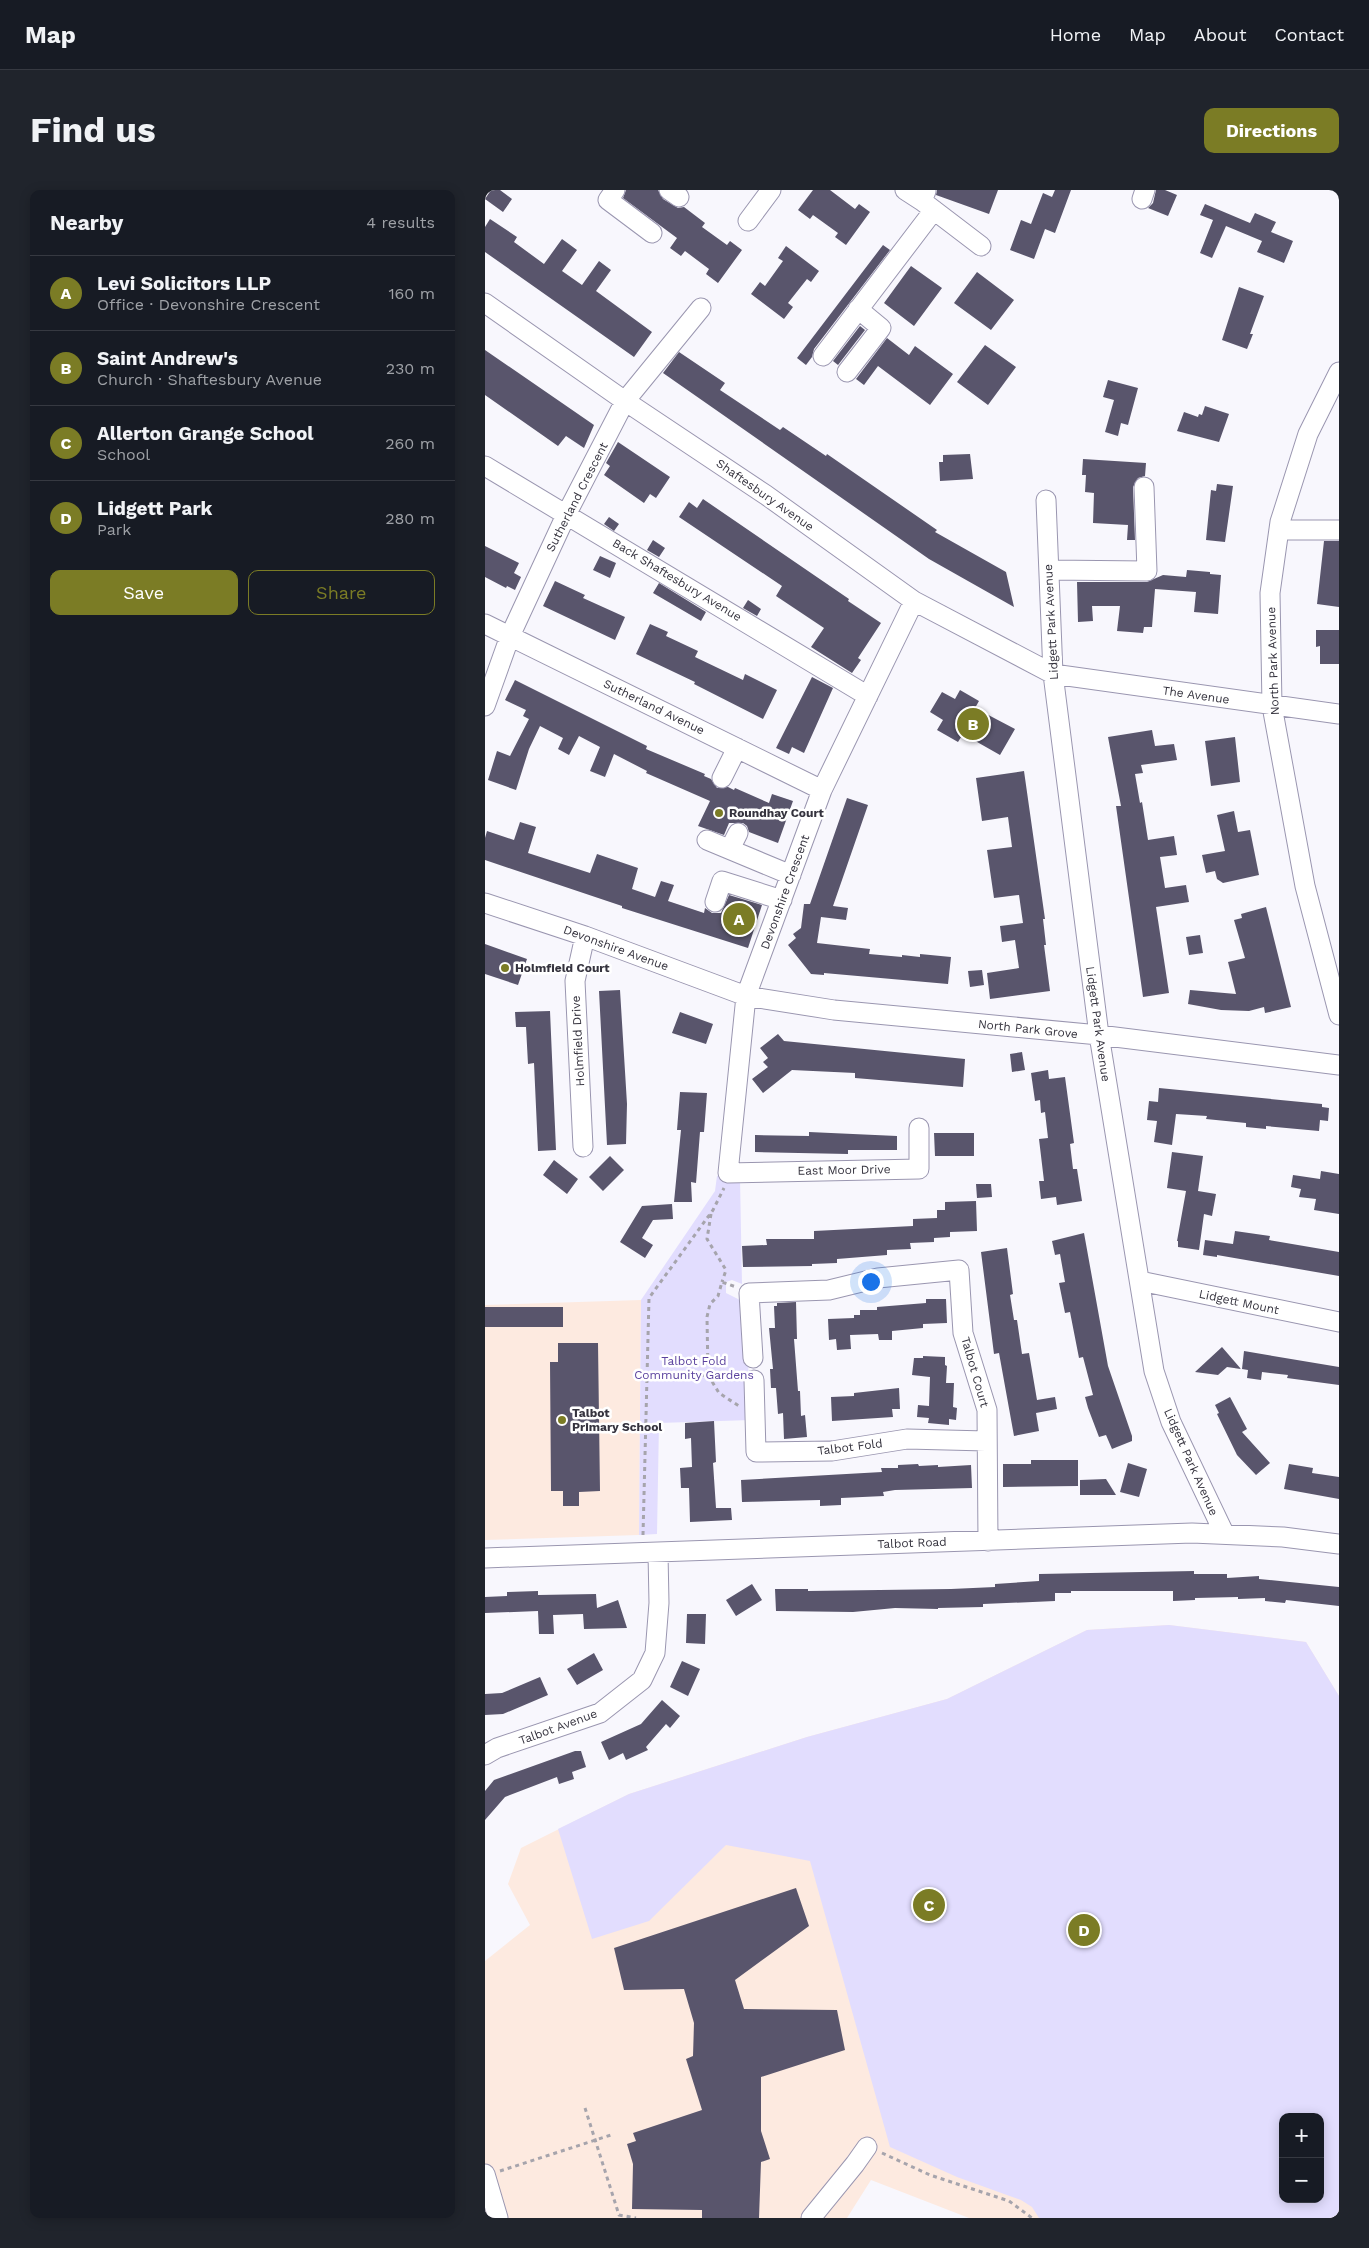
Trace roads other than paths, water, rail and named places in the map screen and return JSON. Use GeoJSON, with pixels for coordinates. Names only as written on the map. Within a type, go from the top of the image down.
{"type":"FeatureCollection","features":[{"type":"Feature","properties":{"kind":"street"},"geometry":{"type":"LineString","coordinates":[[615,190],[608,200],[652,233]]}},
{"type":"Feature","properties":{"kind":"street"},"geometry":{"type":"LineString","coordinates":[[748,221],[771,190]]}},
{"type":"Feature","properties":{"kind":"street"},"geometry":{"type":"LineString","coordinates":[[905,190],[927,200],[981,246]]}},
{"type":"Feature","properties":{"kind":"street"},"geometry":{"type":"LineString","coordinates":[[823,356],[858,309],[927,200]]}},
{"type":"Feature","properties":{"kind":"street","name":"Shaftesbury Avenue"},"geometry":{"type":"LineString","coordinates":[[485,303],[625,401],[766,495],[914,601],[1053,674]]}},
{"type":"Feature","properties":{"kind":"street","name":"Sutherland Crescent"},"geometry":{"type":"LineString","coordinates":[[485,706],[510,636],[567,513],[625,401],[701,308]]}},
{"type":"Feature","properties":{"kind":"street"},"geometry":{"type":"LineString","coordinates":[[847,372],[881,328],[858,309]]}},
{"type":"Feature","properties":{"kind":"street","name":"North Park Avenue"},"geometry":{"type":"LineString","coordinates":[[1339,372],[1308,434],[1279,530],[1270,593],[1272,706],[1305,886],[1339,1016]]}},
{"type":"Feature","properties":{"kind":"street","name":"Back Shaftesbury Avenue"},"geometry":{"type":"LineString","coordinates":[[485,466],[567,513],[868,696]]}},
{"type":"Feature","properties":{"kind":"street"},"geometry":{"type":"LineString","coordinates":[[1049,570],[1147,571],[1144,487]]}},
{"type":"Feature","properties":{"kind":"street","name":"Lidgett Park Avenue"},"geometry":{"type":"LineString","coordinates":[[1046,500],[1053,674],[1099,1036],[1154,1371],[1171,1422],[1224,1533]]}},
{"type":"Feature","properties":{"kind":"street"},"geometry":{"type":"LineString","coordinates":[[1279,530],[1339,530]]}},
{"type":"Feature","properties":{"kind":"street","name":"Devonshire Crescent"},"geometry":{"type":"LineString","coordinates":[[728,1173],[746,996],[822,790],[847,760],[868,696],[914,601]]}},
{"type":"Feature","properties":{"kind":"street","name":"Sutherland Avenue"},"geometry":{"type":"LineString","coordinates":[[485,624],[822,790]]}},
{"type":"Feature","properties":{"kind":"street","name":"The Avenue"},"geometry":{"type":"LineString","coordinates":[[1053,674],[1339,714]]}},
{"type":"Feature","properties":{"kind":"street"},"geometry":{"type":"LineString","coordinates":[[722,778],[737,748]]}},
{"type":"Feature","properties":{"kind":"street"},"geometry":{"type":"LineString","coordinates":[[707,840],[734,841],[791,875]]}},
{"type":"Feature","properties":{"kind":"street"},"geometry":{"type":"LineString","coordinates":[[715,902],[722,881],[782,900]]}},
{"type":"Feature","properties":{"kind":"street","name":"Devonshire Avenue"},"geometry":{"type":"LineString","coordinates":[[485,903],[585,936],[746,996]]}},
{"type":"Feature","properties":{"kind":"street","name":"Holmfield Drive"},"geometry":{"type":"LineString","coordinates":[[583,1147],[575,981],[585,936]]}},
{"type":"Feature","properties":{"kind":"street","name":"North Park Grove"},"geometry":{"type":"LineString","coordinates":[[746,996],[834,1010],[1099,1036],[1339,1065]]}},
{"type":"Feature","properties":{"kind":"street","name":"East Moor Drive"},"geometry":{"type":"LineString","coordinates":[[728,1173],[919,1169],[919,1128]]}},
{"type":"Feature","properties":{"kind":"street","name":"Talbot Court"},"geometry":{"type":"LineString","coordinates":[[753,1358],[749,1293],[829,1290],[878,1278],[959,1270],[963,1332],[987,1410],[988,1541]]}},
{"type":"Feature","properties":{"kind":"street","name":"Lidgett Mount"},"geometry":{"type":"LineString","coordinates":[[1139,1281],[1339,1322]]}},
{"type":"Feature","properties":{"kind":"street","name":"Talbot Fold"},"geometry":{"type":"LineString","coordinates":[[753,1380],[756,1452],[832,1451],[907,1439],[986,1441]]}},
{"type":"Feature","properties":{"kind":"street","name":"Talbot Road"},"geometry":{"type":"LineString","coordinates":[[485,1558],[1224,1533],[1283,1537],[1339,1544]]}},
{"type":"Feature","properties":{"kind":"street","name":"Talbot Avenue"},"geometry":{"type":"LineString","coordinates":[[485,1754],[497,1748],[600,1712],[642,1680],[655,1653],[659,1603],[650,1553]]}},
{"type":"Feature","properties":{"kind":"street"},"geometry":{"type":"LineString","coordinates":[[811,2218],[855,2164],[867,2146]]}},
{"type":"Feature","properties":{"kind":"street"},"geometry":{"type":"LineString","coordinates":[[485,2175],[498,2218]]}},
{"type":"Feature","properties":{"kind":"place","name":"Saint Andrew's"},"geometry":{"type":"Point","coordinates":[973,724]}},
{"type":"Feature","properties":{"kind":"place","name":"Roundhay Court"},"geometry":{"type":"Point","coordinates":[719,813]}},
{"type":"Feature","properties":{"kind":"place","name":"Levi Solicitors LLP"},"geometry":{"type":"Point","coordinates":[739,919]}},
{"type":"Feature","properties":{"kind":"place","name":"Holmfield Court"},"geometry":{"type":"Point","coordinates":[505,968]}},
{"type":"Feature","properties":{"kind":"place","name":"Talbot Primary School"},"geometry":{"type":"Point","coordinates":[562,1420]}},
{"type":"Feature","properties":{"kind":"place","name":"Allerton Grange School"},"geometry":{"type":"Point","coordinates":[929,1905]}},
{"type":"Feature","properties":{"kind":"place","name":"Lidgett Park"},"geometry":{"type":"Point","coordinates":[1084,1930]}},
{"type":"Feature","properties":{"kind":"park label","name":"Talbot Fold Community Gardens"},"geometry":{"type":"Point","coordinates":[694,1368]}}]}
